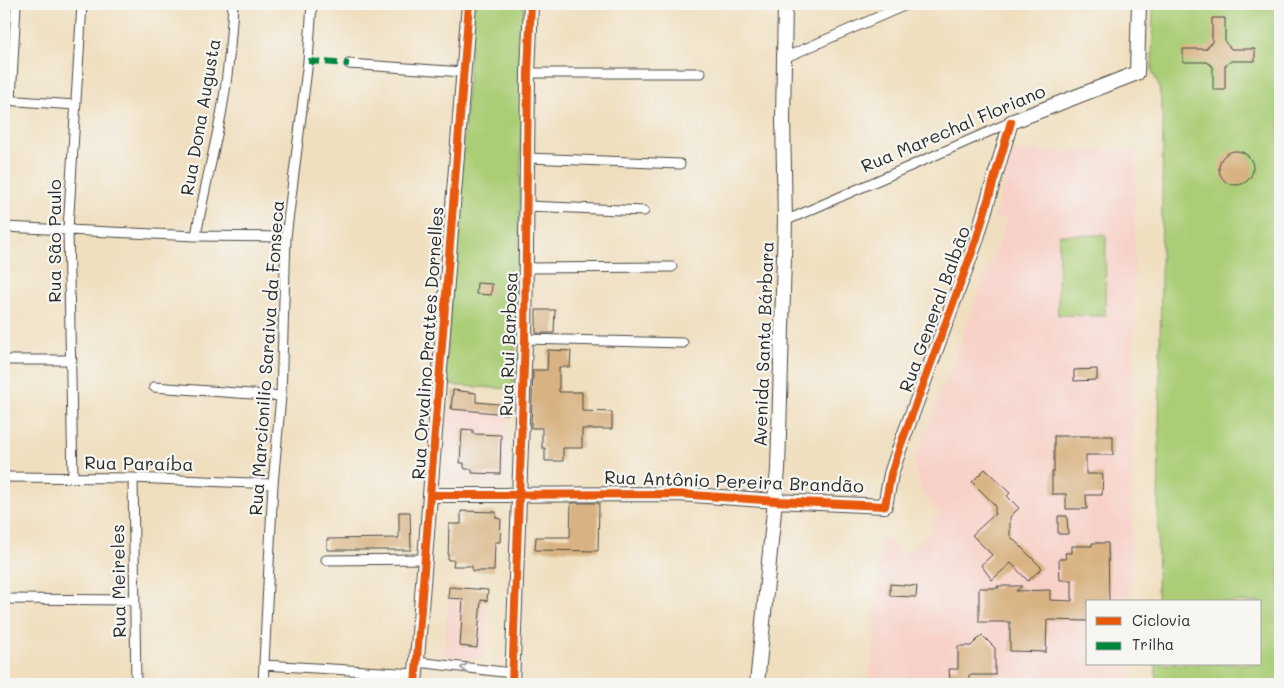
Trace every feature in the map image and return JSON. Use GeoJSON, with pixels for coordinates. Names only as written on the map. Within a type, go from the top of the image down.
{"type":"FeatureCollection","features":[{"type":"Feature","properties":{"kind":"street"},"geometry":{"type":"LineString","coordinates":[[16,4],[8,100],[75,105]]}},
{"type":"Feature","properties":{"kind":"street","name":"Rua São Paulo"},"geometry":{"type":"LineString","coordinates":[[73,478],[68,229],[82,4]]}},
{"type":"Feature","properties":{"kind":"street","name":"Rua Dona Augusta"},"geometry":{"type":"LineString","coordinates":[[196,236],[221,114],[230,51],[233,4]]}},
{"type":"Feature","properties":{"kind":"street","name":"Rua Marcionilio Saraiva da Fonseca"},"geometry":{"type":"LineString","coordinates":[[263,684],[273,484],[281,396],[286,237],[302,110],[312,4]]}},
{"type":"Feature","properties":{"kind":"street","name":"Rua Orvalino Prattes Dornelles"},"geometry":{"type":"LineString","coordinates":[[416,678],[469,4]]}},
{"type":"Feature","properties":{"kind":"street","name":"Rua Rui Barbosa"},"geometry":{"type":"LineString","coordinates":[[512,679],[524,339],[528,73],[531,4]]}},
{"type":"Feature","properties":{"kind":"street","name":"Avenida Santa Bárbara"},"geometry":{"type":"LineString","coordinates":[[757,684],[776,501],[785,221],[783,119],[785,4]]}},
{"type":"Feature","properties":{"kind":"street"},"geometry":{"type":"LineString","coordinates":[[784,58],[908,4]]}},
{"type":"Feature","properties":{"kind":"street","name":"Rua Marechal Floriano"},"geometry":{"type":"LineString","coordinates":[[785,221],[1011,122],[1137,74],[1139,4]]}},
{"type":"Feature","properties":{"kind":"street"},"geometry":{"type":"LineString","coordinates":[[349,64],[463,72]]}},
{"type":"Feature","properties":{"kind":"street"},"geometry":{"type":"LineString","coordinates":[[528,73],[701,73]]}},
{"type":"Feature","properties":{"kind":"street","name":"Rua General Balbão"},"geometry":{"type":"LineString","coordinates":[[885,506],[891,474],[976,241],[1011,122]]}},
{"type":"Feature","properties":{"kind":"street"},"geometry":{"type":"LineString","coordinates":[[528,158],[680,164]]}},
{"type":"Feature","properties":{"kind":"street"},"geometry":{"type":"LineString","coordinates":[[527,206],[644,212]]}},
{"type":"Feature","properties":{"kind":"street"},"geometry":{"type":"LineString","coordinates":[[4,227],[196,236],[286,237]]}},
{"type":"Feature","properties":{"kind":"street"},"geometry":{"type":"LineString","coordinates":[[525,268],[672,267]]}},
{"type":"Feature","properties":{"kind":"street"},"geometry":{"type":"LineString","coordinates":[[524,339],[683,343]]}},
{"type":"Feature","properties":{"kind":"street"},"geometry":{"type":"LineString","coordinates":[[4,360],[72,360]]}},
{"type":"Feature","properties":{"kind":"street"},"geometry":{"type":"LineString","coordinates":[[154,387],[281,396]]}},
{"type":"Feature","properties":{"kind":"street","name":"Rua Paraíba"},"geometry":{"type":"LineString","coordinates":[[4,477],[133,478],[273,484]]}},
{"type":"Feature","properties":{"kind":"street","name":"Rua Meireles"},"geometry":{"type":"LineString","coordinates":[[133,478],[136,684]]}},
{"type":"Feature","properties":{"kind":"street","name":"Rua Antônio Pereira Brandão"},"geometry":{"type":"LineString","coordinates":[[430,495],[678,494],[885,506]]}},
{"type":"Feature","properties":{"kind":"street"},"geometry":{"type":"LineString","coordinates":[[326,560],[426,559]]}},
{"type":"Feature","properties":{"kind":"street"},"geometry":{"type":"LineString","coordinates":[[4,599],[135,600]]}},
{"type":"Feature","properties":{"kind":"street"},"geometry":{"type":"LineString","coordinates":[[264,665],[416,678],[512,679]]}},
{"type":"Feature","properties":{"kind":"shaded area"},"geometry":{"type":"Polygon","coordinates":[[[1136,150],[1131,600],[1086,600],[1086,666],[1131,666],[1130,684],[868,684],[874,640],[880,543],[885,537],[903,556],[933,529],[928,524],[939,513],[928,501],[920,487],[916,474],[915,460],[1007,219],[994,219],[1012,151],[1136,150]]]}},
{"type":"Feature","properties":{"kind":"shaded area"},"geometry":{"type":"Polygon","coordinates":[[[453,390],[476,393],[476,402],[509,405],[505,483],[441,484],[446,408],[451,408],[453,390]]]}},
{"type":"Feature","properties":{"kind":"shaded area"},"geometry":{"type":"Polygon","coordinates":[[[449,587],[488,590],[483,659],[444,656],[449,587]]]}},
{"type":"Feature","properties":{"kind":"green space"},"geometry":{"type":"Polygon","coordinates":[[[474,4],[524,5],[518,297],[513,389],[444,385],[474,4]]]}},
{"type":"Feature","properties":{"kind":"green space"},"geometry":{"type":"Polygon","coordinates":[[[1153,4],[1280,4],[1280,684],[1156,684],[1156,666],[1262,666],[1262,600],[1157,600],[1163,117],[1159,86],[1152,71],[1153,4]]]}},
{"type":"Feature","properties":{"kind":"green space"},"geometry":{"type":"Polygon","coordinates":[[[1059,235],[1106,235],[1105,316],[1058,315],[1059,235]]]}},
{"type":"Feature","properties":{"kind":"building"},"geometry":{"type":"Polygon","coordinates":[[[1212,18],[1225,18],[1225,42],[1231,49],[1255,49],[1255,61],[1231,61],[1225,66],[1225,90],[1213,90],[1213,67],[1207,62],[1183,62],[1183,49],[1206,49],[1212,42],[1212,18]]]}},
{"type":"Feature","properties":{"kind":"building"},"geometry":{"type":"Polygon","coordinates":[[[1236,151],[1243,152],[1248,156],[1252,161],[1252,175],[1248,180],[1243,184],[1236,185],[1229,184],[1224,180],[1220,175],[1219,168],[1220,161],[1224,156],[1229,152],[1236,151]]]}},
{"type":"Feature","properties":{"kind":"building"},"geometry":{"type":"Polygon","coordinates":[[[477,283],[492,284],[491,295],[476,294],[477,283]]]}},
{"type":"Feature","properties":{"kind":"building"},"geometry":{"type":"Polygon","coordinates":[[[536,310],[555,310],[554,333],[536,333],[536,310]]]}},
{"type":"Feature","properties":{"kind":"building"},"geometry":{"type":"Polygon","coordinates":[[[548,350],[571,351],[570,367],[559,367],[559,392],[582,392],[582,411],[612,412],[612,429],[582,429],[582,448],[563,448],[563,461],[545,461],[545,448],[542,448],[542,428],[531,428],[533,370],[547,370],[548,350]]]}},
{"type":"Feature","properties":{"kind":"building"},"geometry":{"type":"Polygon","coordinates":[[[1097,369],[1097,380],[1074,381],[1074,370],[1097,369]]]}},
{"type":"Feature","properties":{"kind":"building"},"geometry":{"type":"Polygon","coordinates":[[[453,390],[476,393],[476,402],[509,405],[508,414],[451,409],[453,390]]]}},
{"type":"Feature","properties":{"kind":"building"},"geometry":{"type":"Polygon","coordinates":[[[462,429],[473,430],[473,434],[501,435],[500,474],[472,473],[472,469],[465,469],[464,463],[460,463],[462,429]]]}},
{"type":"Feature","properties":{"kind":"building"},"geometry":{"type":"Polygon","coordinates":[[[1054,436],[1113,436],[1113,455],[1086,455],[1086,474],[1103,474],[1102,495],[1086,495],[1087,509],[1066,509],[1066,494],[1052,494],[1054,436]]]}},
{"type":"Feature","properties":{"kind":"building"},"geometry":{"type":"Polygon","coordinates":[[[985,469],[1010,493],[1007,496],[1019,508],[1010,517],[1010,536],[1042,568],[1028,581],[1011,563],[992,580],[981,565],[992,555],[972,535],[995,514],[995,505],[972,482],[985,469]]]}},
{"type":"Feature","properties":{"kind":"building"},"geometry":{"type":"Polygon","coordinates":[[[571,503],[599,503],[598,551],[535,550],[536,537],[570,537],[571,503]]]}},
{"type":"Feature","properties":{"kind":"building"},"geometry":{"type":"Polygon","coordinates":[[[461,511],[496,512],[496,518],[501,519],[500,542],[495,542],[494,571],[472,571],[472,566],[453,566],[454,560],[448,560],[449,524],[461,524],[461,511]]]}},
{"type":"Feature","properties":{"kind":"building"},"geometry":{"type":"Polygon","coordinates":[[[399,512],[410,512],[411,550],[327,550],[327,539],[399,538],[399,512]]]}},
{"type":"Feature","properties":{"kind":"building"},"geometry":{"type":"Polygon","coordinates":[[[1058,516],[1067,516],[1068,534],[1058,534],[1058,516]]]}},
{"type":"Feature","properties":{"kind":"building"},"geometry":{"type":"Polygon","coordinates":[[[1092,543],[1108,543],[1109,600],[1086,600],[1086,621],[1047,620],[1046,652],[1010,651],[1010,622],[979,622],[979,588],[1022,586],[1016,591],[1050,590],[1050,600],[1072,601],[1072,580],[1060,580],[1059,559],[1066,559],[1065,553],[1072,553],[1072,546],[1092,546],[1092,543]]]}},
{"type":"Feature","properties":{"kind":"building"},"geometry":{"type":"Polygon","coordinates":[[[890,584],[917,586],[916,597],[890,596],[890,584]]]}},
{"type":"Feature","properties":{"kind":"building"},"geometry":{"type":"Polygon","coordinates":[[[449,587],[488,590],[487,601],[481,600],[477,648],[460,646],[463,599],[448,598],[449,587]]]}},
{"type":"Feature","properties":{"kind":"building"},"geometry":{"type":"Polygon","coordinates":[[[982,635],[995,648],[995,675],[969,675],[969,681],[950,681],[949,669],[958,669],[958,646],[971,646],[982,635]]]}},
{"type":"Feature","properties":{"kind":"marked path"},"geometry":{"type":"LineString","coordinates":[[308,61],[349,64]]}},
{"type":"Feature","properties":{"kind":"cycle path"},"geometry":{"type":"LineString","coordinates":[[415,684],[469,4]]}},
{"type":"Feature","properties":{"kind":"cycle path"},"geometry":{"type":"LineString","coordinates":[[512,684],[525,339],[528,73],[531,4]]}},
{"type":"Feature","properties":{"kind":"cycle path"},"geometry":{"type":"LineString","coordinates":[[430,495],[678,494],[885,506],[891,474],[976,241],[1011,122]]}}]}
